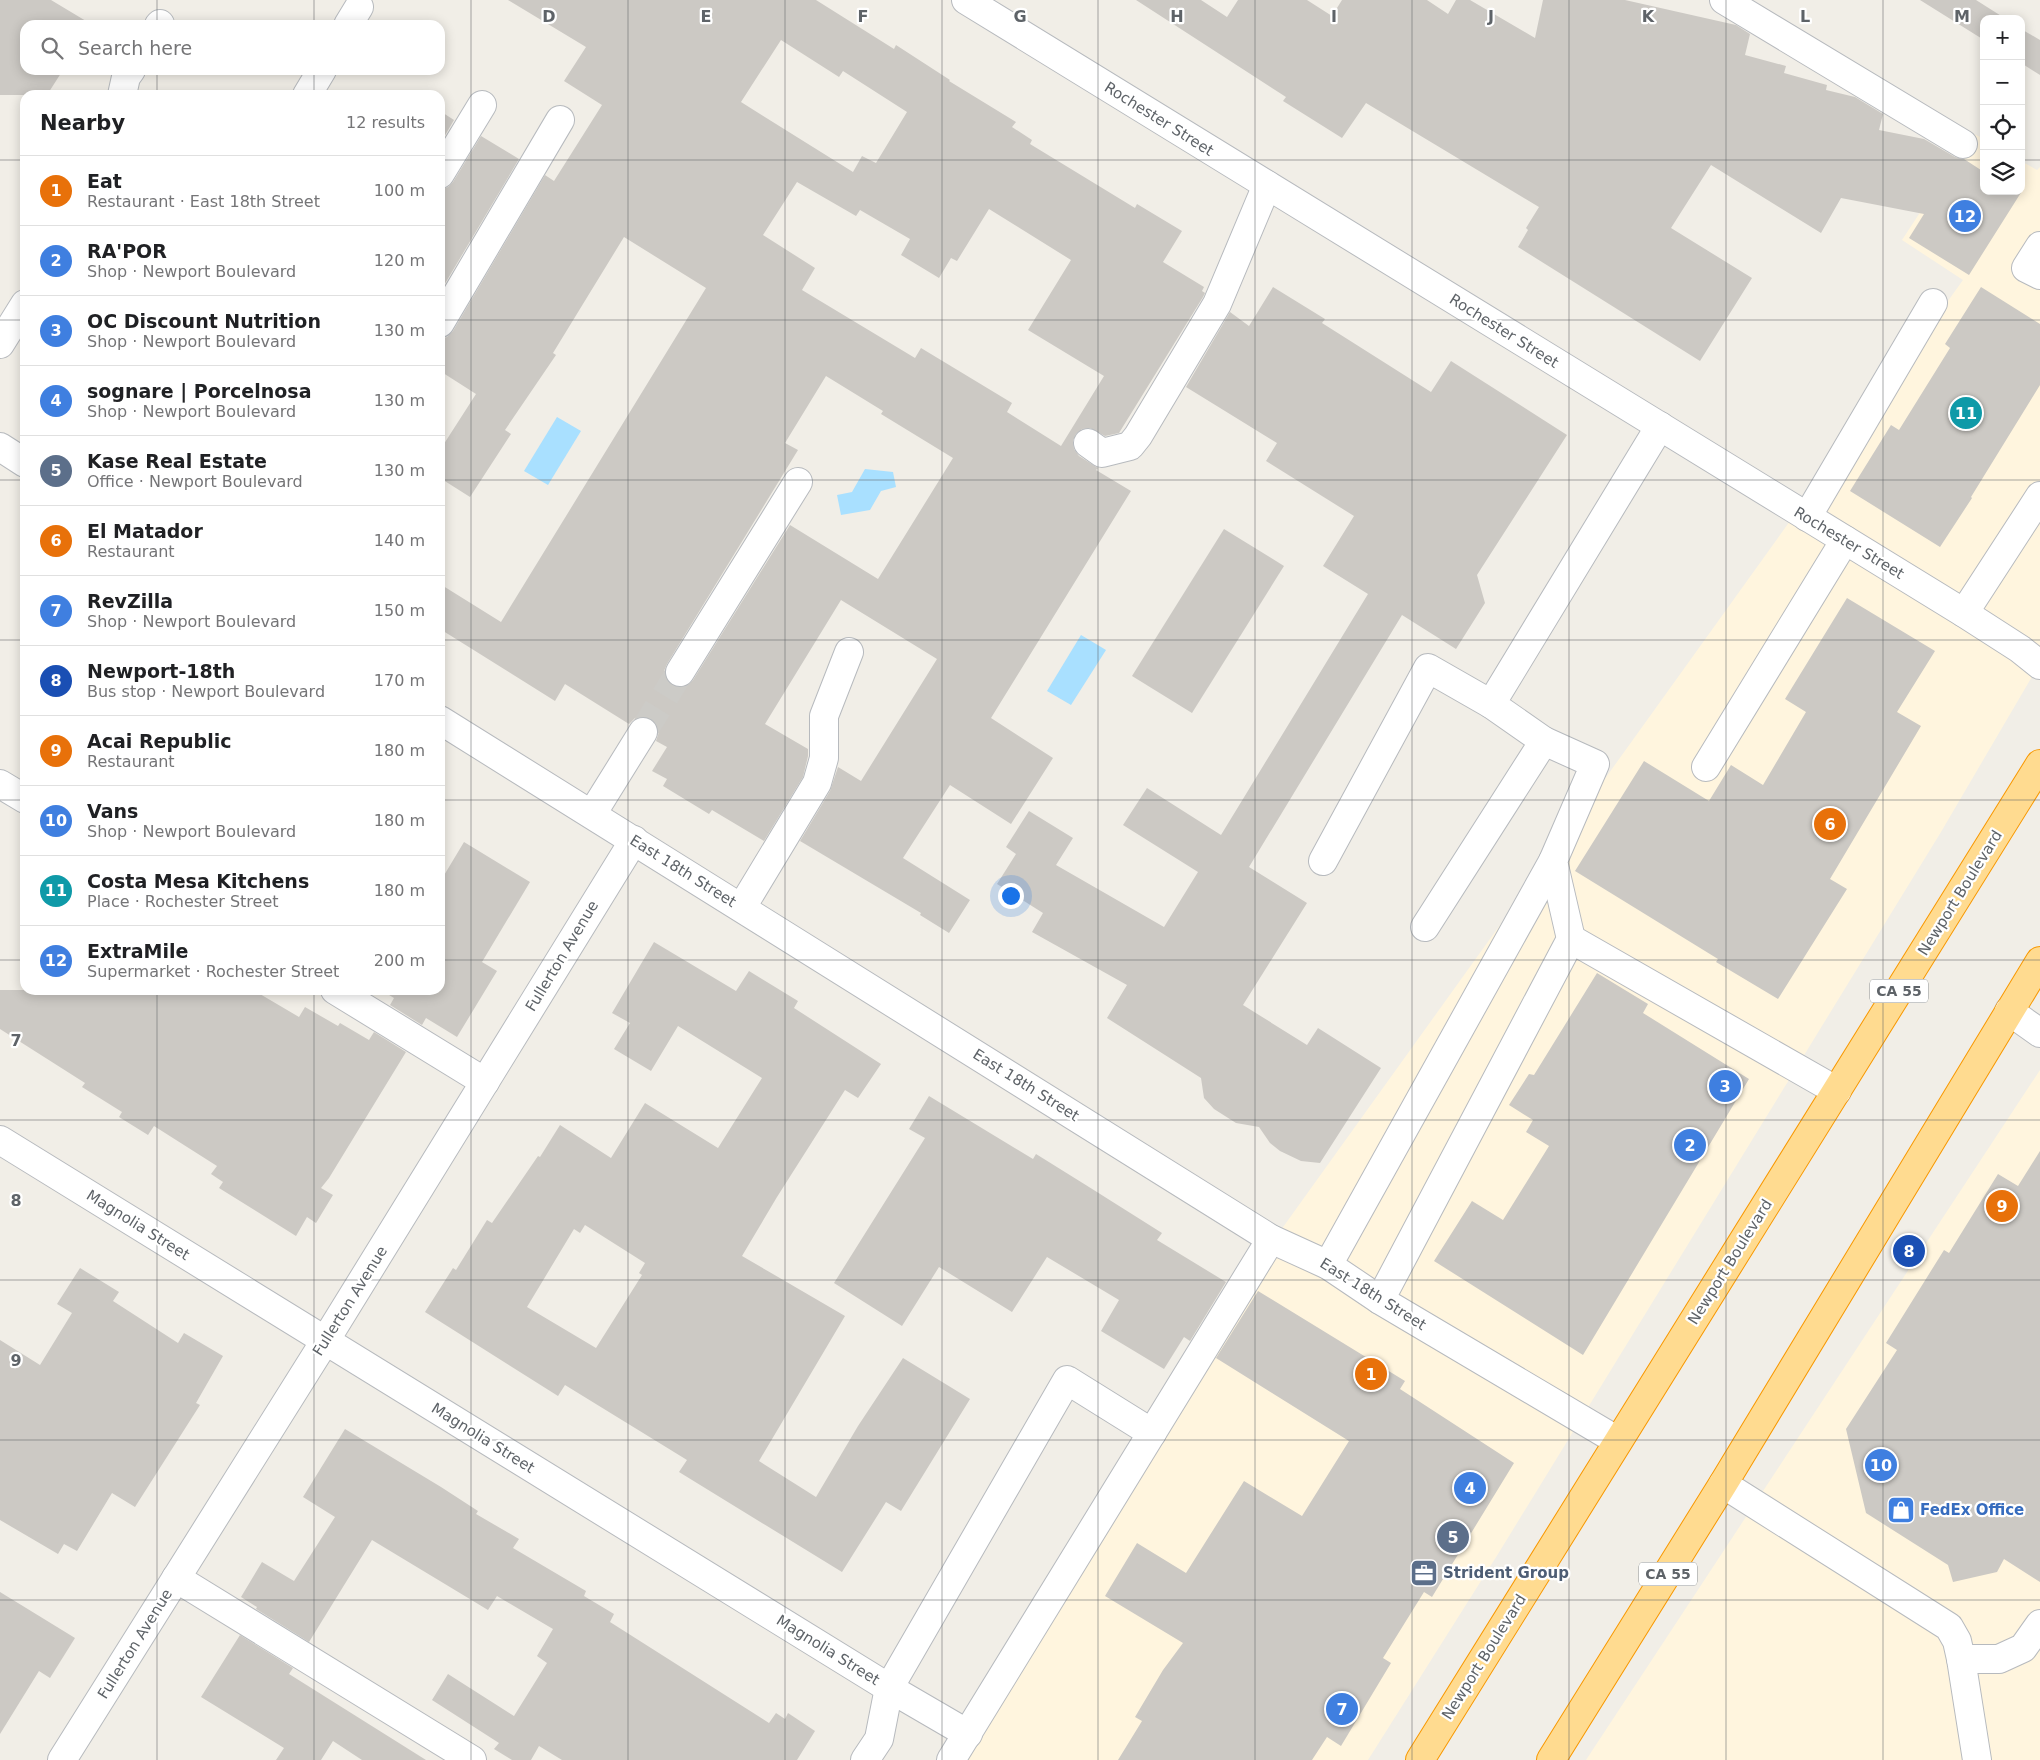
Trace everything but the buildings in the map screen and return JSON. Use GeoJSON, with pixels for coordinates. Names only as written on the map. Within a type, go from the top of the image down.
{"type":"FeatureCollection","features":[{"type":"Feature","properties":{"kind":"highway","name":"Newport Boulevard"},"geometry":{"type":"LineString","coordinates":[[1420,1760],[2040,764]]}},
{"type":"Feature","properties":{"kind":"highway","name":"CA 55"},"geometry":{"type":"LineString","coordinates":[[1551,1760],[1723,1484],[2040,961]]}},
{"type":"Feature","properties":{"kind":"street","name":"Rochester Street"},"geometry":{"type":"LineString","coordinates":[[966,0],[1964,613],[2040,665]]}},
{"type":"Feature","properties":{"kind":"street"},"geometry":{"type":"LineString","coordinates":[[1724,0],[1963,144]]}},
{"type":"Feature","properties":{"kind":"street"},"geometry":{"type":"LineString","coordinates":[[123,90],[127,75]]}},
{"type":"Feature","properties":{"kind":"street"},"geometry":{"type":"LineString","coordinates":[[310,90],[319,75]]}},
{"type":"Feature","properties":{"kind":"street"},"geometry":{"type":"LineString","coordinates":[[445,166],[482,105]]}},
{"type":"Feature","properties":{"kind":"street"},"geometry":{"type":"LineString","coordinates":[[445,315],[560,120]]}},
{"type":"Feature","properties":{"kind":"street"},"geometry":{"type":"LineString","coordinates":[[1088,443],[1102,454],[1130,446],[1138,436],[1217,304],[1267,185]]}},
{"type":"Feature","properties":{"kind":"street"},"geometry":{"type":"LineString","coordinates":[[2040,246],[2026,268],[2040,275]]}},
{"type":"Feature","properties":{"kind":"street"},"geometry":{"type":"LineString","coordinates":[[1807,517],[1933,303]]}},
{"type":"Feature","properties":{"kind":"street"},"geometry":{"type":"LineString","coordinates":[[0,344],[20,312]]}},
{"type":"Feature","properties":{"kind":"street"},"geometry":{"type":"LineString","coordinates":[[1491,704],[1660,426]]}},
{"type":"Feature","properties":{"kind":"street"},"geometry":{"type":"LineString","coordinates":[[0,447],[20,460]]}},
{"type":"Feature","properties":{"kind":"street"},"geometry":{"type":"LineString","coordinates":[[680,672],[798,482]]}},
{"type":"Feature","properties":{"kind":"street"},"geometry":{"type":"LineString","coordinates":[[1964,613],[2040,496]]}},
{"type":"Feature","properties":{"kind":"street"},"geometry":{"type":"LineString","coordinates":[[1706,767],[1845,540]]}},
{"type":"Feature","properties":{"kind":"street"},"geometry":{"type":"LineString","coordinates":[[742,907],[818,783],[824,758],[824,716],[849,652]]}},
{"type":"Feature","properties":{"kind":"street"},"geometry":{"type":"LineString","coordinates":[[1324,861],[1428,668],[1491,704],[1544,741],[1595,764],[1552,861],[1328,1264]]}},
{"type":"Feature","properties":{"kind":"street","name":"East 18th Street"},"geometry":{"type":"LineString","coordinates":[[445,723],[1271,1239],[1328,1264],[1380,1300],[1618,1441]]}},
{"type":"Feature","properties":{"kind":"street"},"geometry":{"type":"LineString","coordinates":[[592,814],[643,732]]}},
{"type":"Feature","properties":{"kind":"street"},"geometry":{"type":"LineString","coordinates":[[1425,927],[1544,741]]}},
{"type":"Feature","properties":{"kind":"street"},"geometry":{"type":"LineString","coordinates":[[0,784],[20,796]]}},
{"type":"Feature","properties":{"kind":"street","name":"Fullerton Avenue"},"geometry":{"type":"LineString","coordinates":[[62,1760],[325,1341],[634,840]]}},
{"type":"Feature","properties":{"kind":"street"},"geometry":{"type":"LineString","coordinates":[[1380,1300],[1571,939],[1552,861]]}},
{"type":"Feature","properties":{"kind":"street"},"geometry":{"type":"LineString","coordinates":[[1571,939],[1837,1091]]}},
{"type":"Feature","properties":{"kind":"street"},"geometry":{"type":"LineString","coordinates":[[343,995],[485,1082]]}},
{"type":"Feature","properties":{"kind":"street"},"geometry":{"type":"LineString","coordinates":[[2009,1012],[2040,1033]]}},
{"type":"Feature","properties":{"kind":"street","name":"Magnolia Street"},"geometry":{"type":"LineString","coordinates":[[0,1140],[889,1688],[968,1734]]}},
{"type":"Feature","properties":{"kind":"street"},"geometry":{"type":"LineString","coordinates":[[951,1760],[1271,1239]]}},
{"type":"Feature","properties":{"kind":"street"},"geometry":{"type":"LineString","coordinates":[[865,1760],[879,1738],[889,1688],[1067,1380],[1152,1433]]}},
{"type":"Feature","properties":{"kind":"street"},"geometry":{"type":"LineString","coordinates":[[1723,1484],[1948,1627],[1956,1641],[1961,1659],[1977,1760]]}},
{"type":"Feature","properties":{"kind":"street"},"geometry":{"type":"LineString","coordinates":[[176,1578],[472,1760]]}},
{"type":"Feature","properties":{"kind":"street"},"geometry":{"type":"LineString","coordinates":[[1961,1659],[1998,1659],[2023,1648],[2040,1624]]}},
{"type":"Feature","properties":{"kind":"shaded area"},"geometry":{"type":"Polygon","coordinates":[[[1972,133],[1980,137],[1980,195],[2025,195],[2025,163],[2037,170],[2040,167],[2040,663],[1941,832],[1498,1554],[1368,1760],[952,1760],[1253,1269],[1963,280],[1902,240],[1972,133]]]}},
{"type":"Feature","properties":{"kind":"shaded area"},"geometry":{"type":"Polygon","coordinates":[[[2040,1070],[2040,1760],[1586,1760],[2040,1070]]]}},
{"type":"Feature","properties":{"kind":"water"},"geometry":{"type":"Polygon","coordinates":[[[557,417],[581,431],[548,485],[524,471],[557,417]]]}},
{"type":"Feature","properties":{"kind":"water"},"geometry":{"type":"Polygon","coordinates":[[[865,469],[893,472],[896,487],[881,491],[870,510],[841,515],[837,495],[852,492],[865,469]]]}},
{"type":"Feature","properties":{"kind":"water"},"geometry":{"type":"Polygon","coordinates":[[[1081,635],[1106,650],[1071,705],[1047,691],[1081,635]]]}},
{"type":"Feature","properties":{"kind":"tunnel"},"geometry":{"type":"LineString","coordinates":[[643,732],[680,672]]}},
{"type":"Feature","properties":{"kind":"place","name":"ExtraMile"},"geometry":{"type":"Point","coordinates":[1965,216]}},
{"type":"Feature","properties":{"kind":"place","name":"Costa Mesa Kitchens"},"geometry":{"type":"Point","coordinates":[1966,413]}},
{"type":"Feature","properties":{"kind":"place","name":"El Matador"},"geometry":{"type":"Point","coordinates":[1830,824]}},
{"type":"Feature","properties":{"kind":"place","name":"OC Discount Nutrition"},"geometry":{"type":"Point","coordinates":[1725,1086]}},
{"type":"Feature","properties":{"kind":"place","name":"RA'POR"},"geometry":{"type":"Point","coordinates":[1690,1145]}},
{"type":"Feature","properties":{"kind":"place","name":"Acai Republic"},"geometry":{"type":"Point","coordinates":[2002,1206]}},
{"type":"Feature","properties":{"kind":"place","name":"Newport-18th"},"geometry":{"type":"Point","coordinates":[1909,1251]}},
{"type":"Feature","properties":{"kind":"place","name":"Eat"},"geometry":{"type":"Point","coordinates":[1371,1374]}},
{"type":"Feature","properties":{"kind":"place","name":"Vans"},"geometry":{"type":"Point","coordinates":[1881,1465]}},
{"type":"Feature","properties":{"kind":"place","name":"sognare | Porcelnosa"},"geometry":{"type":"Point","coordinates":[1470,1488]}},
{"type":"Feature","properties":{"kind":"place","name":"FedEx Office"},"geometry":{"type":"Point","coordinates":[1901,1510]}},
{"type":"Feature","properties":{"kind":"place","name":"Kase Real Estate"},"geometry":{"type":"Point","coordinates":[1453,1537]}},
{"type":"Feature","properties":{"kind":"place","name":"Strident Group"},"geometry":{"type":"Point","coordinates":[1424,1573]}},
{"type":"Feature","properties":{"kind":"place","name":"RevZilla"},"geometry":{"type":"Point","coordinates":[1342,1709]}}]}
